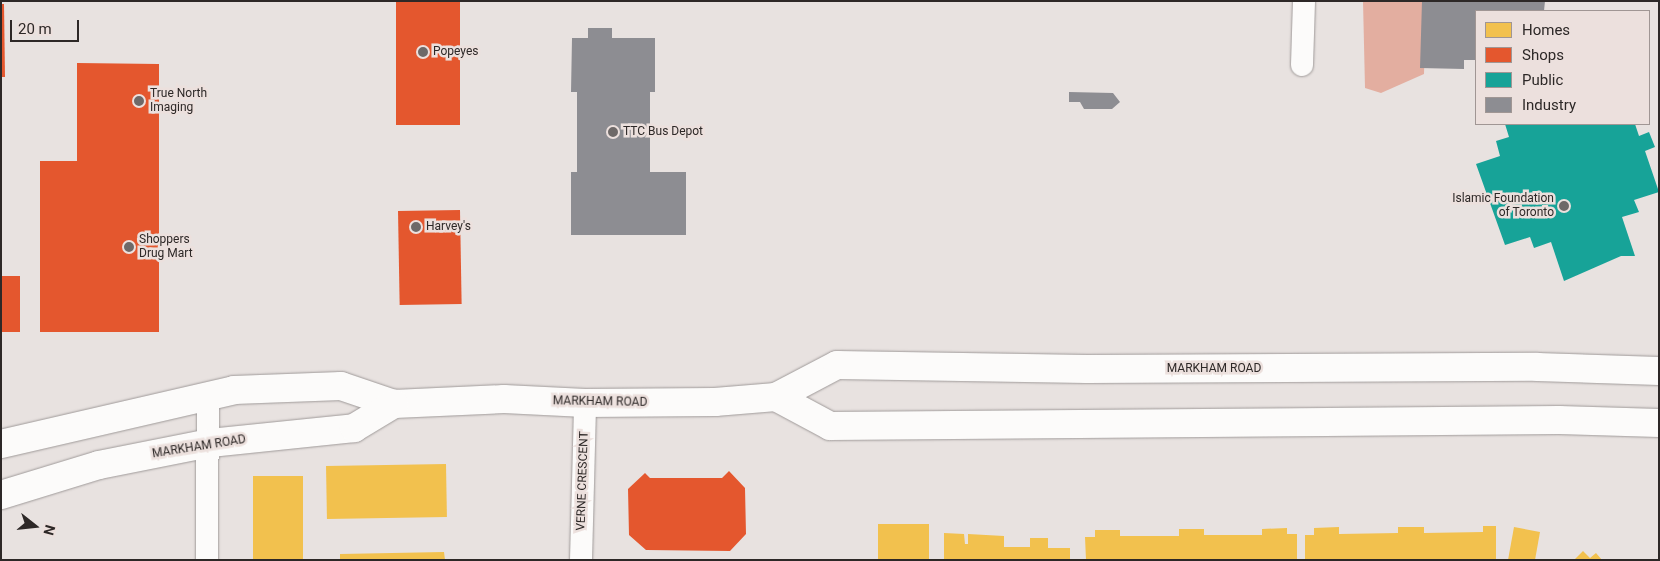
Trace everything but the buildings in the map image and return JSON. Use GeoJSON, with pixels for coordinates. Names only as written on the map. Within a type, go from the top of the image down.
{"type":"FeatureCollection","features":[{"type":"Feature","properties":{"kind":"main road","name":"MARKHAM ROAD"},"geometry":{"type":"LineString","coordinates":[[1,444],[234,390],[340,386],[394,404],[504,399],[586,403],[715,402],[776,397],[837,365],[1087,369],[1538,367],[1659,370]]}},
{"type":"Feature","properties":{"kind":"main road"},"geometry":{"type":"LineString","coordinates":[[776,397],[830,426],[1559,420],[1659,423]]}},
{"type":"Feature","properties":{"kind":"main road","name":"MARKHAM ROAD"},"geometry":{"type":"LineString","coordinates":[[1,494],[99,465],[210,443],[354,428],[394,404]]}},
{"type":"Feature","properties":{"kind":"street"},"geometry":{"type":"LineString","coordinates":[[1302,65],[1304,1]]}},
{"type":"Feature","properties":{"kind":"street"},"geometry":{"type":"LineString","coordinates":[[207,560],[210,443],[208,395]]}},
{"type":"Feature","properties":{"kind":"street","name":"VERNE CRESCENT"},"geometry":{"type":"LineString","coordinates":[[581,560],[586,403]]}},
{"type":"Feature","properties":{"kind":"shaded area"},"geometry":{"type":"Polygon","coordinates":[[[1363,1],[1426,1],[1424,74],[1381,93],[1365,88],[1363,1]]]}},
{"type":"Feature","properties":{"kind":"place","name":"Popeyes"},"geometry":{"type":"Point","coordinates":[423,52]}},
{"type":"Feature","properties":{"kind":"place","name":"True North Imaging"},"geometry":{"type":"Point","coordinates":[139,101]}},
{"type":"Feature","properties":{"kind":"place","name":"TTC Bus Depot"},"geometry":{"type":"Point","coordinates":[613,132]}},
{"type":"Feature","properties":{"kind":"place","name":"Islamic Foundation of Toronto"},"geometry":{"type":"Point","coordinates":[1564,206]}},
{"type":"Feature","properties":{"kind":"place","name":"Harvey's"},"geometry":{"type":"Point","coordinates":[416,227]}},
{"type":"Feature","properties":{"kind":"place","name":"Shoppers Drug Mart"},"geometry":{"type":"Point","coordinates":[129,247]}}]}
